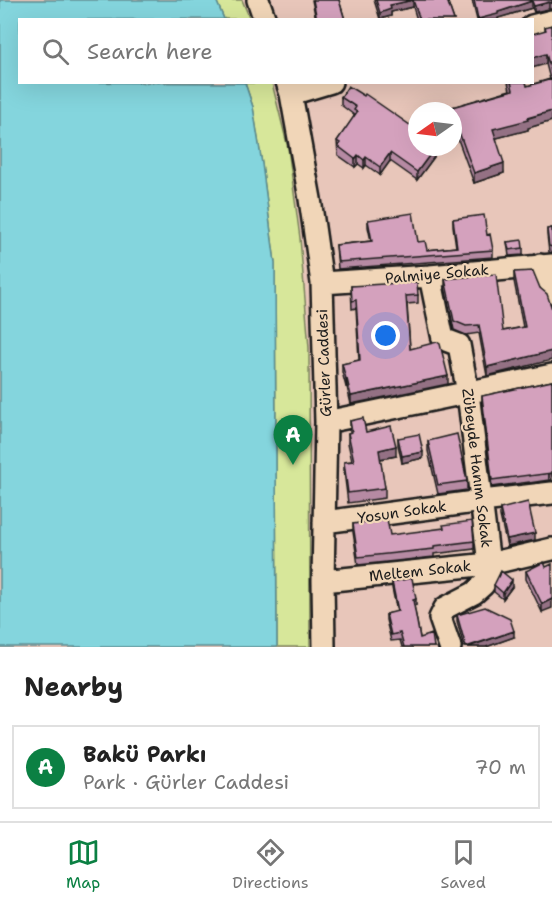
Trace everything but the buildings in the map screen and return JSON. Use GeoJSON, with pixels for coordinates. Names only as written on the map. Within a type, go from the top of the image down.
{"type":"FeatureCollection","features":[{"type":"Feature","properties":{"kind":"street"},"geometry":{"type":"LineString","coordinates":[[258,0],[263,18]]}},
{"type":"Feature","properties":{"kind":"street"},"geometry":{"type":"LineString","coordinates":[[534,26],[552,21]]}},
{"type":"Feature","properties":{"kind":"street"},"geometry":{"type":"LineString","coordinates":[[289,88],[316,84]]}},
{"type":"Feature","properties":{"kind":"street","name":"Gürler Caddesi"},"geometry":{"type":"LineString","coordinates":[[289,88],[310,199],[322,284],[326,422],[324,647]]}},
{"type":"Feature","properties":{"kind":"street"},"geometry":{"type":"LineString","coordinates":[[546,265],[552,292]]}},
{"type":"Feature","properties":{"kind":"street","name":"Palmiye Sokak"},"geometry":{"type":"LineString","coordinates":[[322,284],[546,265]]}},
{"type":"Feature","properties":{"kind":"street","name":"Zübeyde Hanım Sokak"},"geometry":{"type":"LineString","coordinates":[[430,276],[442,339],[459,345],[468,393],[489,564],[489,574],[483,585],[474,593],[445,608],[440,618],[450,647]]}},
{"type":"Feature","properties":{"kind":"street"},"geometry":{"type":"LineString","coordinates":[[326,422],[552,375]]}},
{"type":"Feature","properties":{"kind":"street","name":"Yosun Sokak"},"geometry":{"type":"LineString","coordinates":[[324,522],[552,493]]}},
{"type":"Feature","properties":{"kind":"street","name":"Meltem Sokak"},"geometry":{"type":"LineString","coordinates":[[323,581],[489,564],[552,549]]}},
{"type":"Feature","properties":{"kind":"green space"},"geometry":{"type":"Polygon","coordinates":[[[216,0],[242,0],[250,18],[224,18],[216,0]]]}},
{"type":"Feature","properties":{"kind":"green space"},"geometry":{"type":"Polygon","coordinates":[[[245,84],[272,84],[288,148],[300,238],[309,348],[310,647],[277,647],[275,263],[253,107],[245,84]]]}},
{"type":"Feature","properties":{"kind":"water"},"geometry":{"type":"Polygon","coordinates":[[[0,0],[216,0],[224,18],[18,18],[18,84],[245,84],[253,107],[275,263],[277,647],[0,647],[0,0]]]}},
{"type":"Feature","properties":{"kind":"place","name":"Bakü Parkı"},"geometry":{"type":"Point","coordinates":[293,465]}}]}
